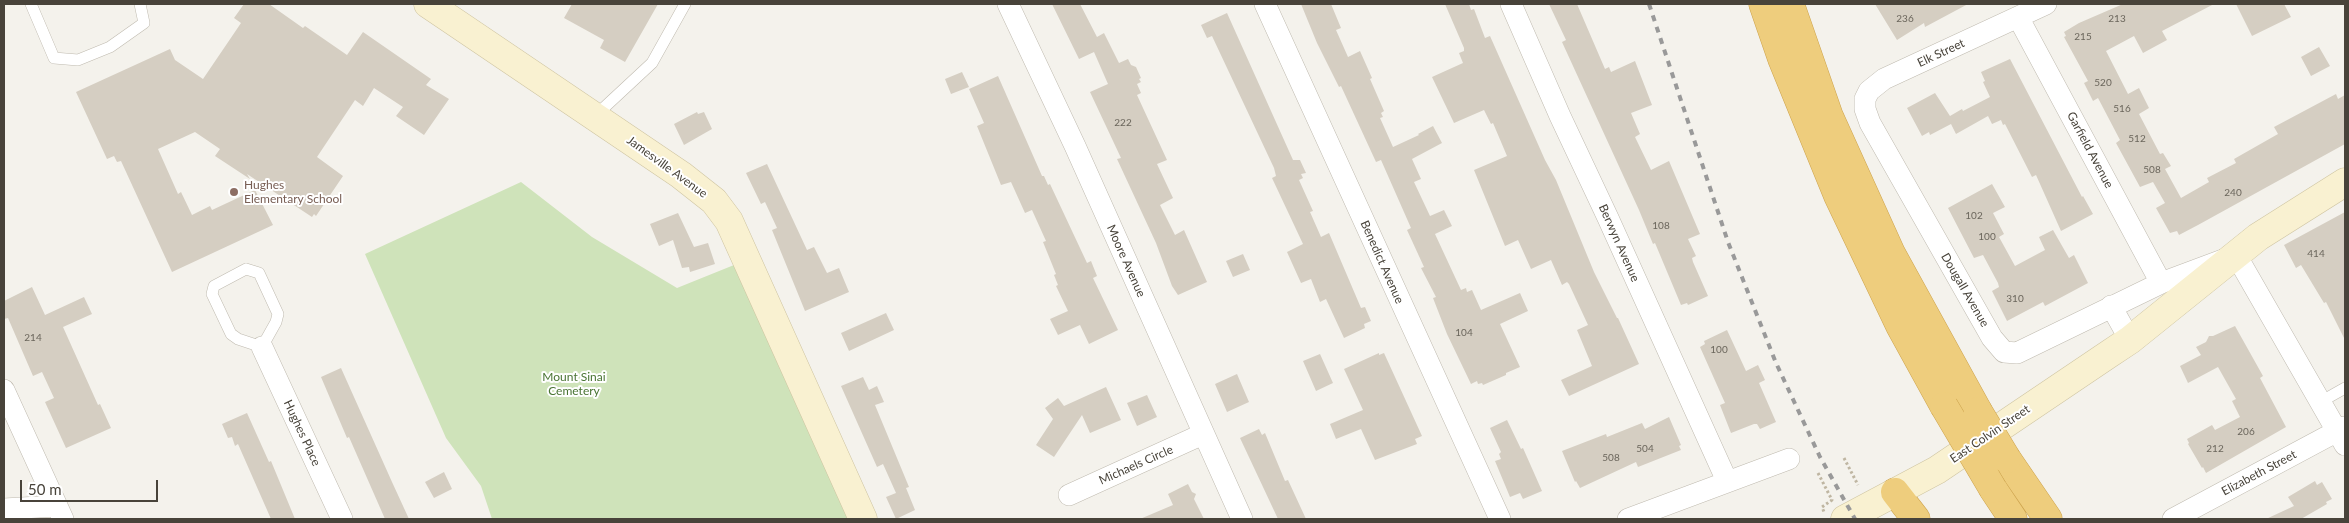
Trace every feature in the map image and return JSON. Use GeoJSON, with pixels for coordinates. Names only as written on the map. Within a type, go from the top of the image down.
{"type":"FeatureCollection","features":[{"type":"Feature","properties":{"kind":"highway"},"geometry":{"type":"LineString","coordinates":[[1763,4],[1782,59],[1838,196],[1900,326],[1944,406],[2013,519]]}},
{"type":"Feature","properties":{"kind":"highway"},"geometry":{"type":"LineString","coordinates":[[1790,4],[1830,116],[1891,253],[1978,411],[2007,460],[2048,519]]}},
{"type":"Feature","properties":{"kind":"highway"},"geometry":{"type":"LineString","coordinates":[[1895,492],[1916,519]]}},
{"type":"Feature","properties":{"kind":"street","name":"Jamesville Avenue"},"geometry":{"type":"LineString","coordinates":[[428,4],[681,175],[714,201],[729,221],[863,519]]}},
{"type":"Feature","properties":{"kind":"street","name":"Moore Avenue"},"geometry":{"type":"LineString","coordinates":[[1008,4],[1242,519]]}},
{"type":"Feature","properties":{"kind":"street","name":"Benedict Avenue"},"geometry":{"type":"LineString","coordinates":[[1265,4],[1500,519]]}},
{"type":"Feature","properties":{"kind":"street","name":"Berwyn Avenue"},"geometry":{"type":"LineString","coordinates":[[1511,4],[1560,116],[1727,481]]}},
{"type":"Feature","properties":{"kind":"street","name":"Elk Street"},"geometry":{"type":"LineString","coordinates":[[1870,123],[1865,109],[1865,99],[1869,91],[1884,79],[2046,4]]}},
{"type":"Feature","properties":{"kind":"street","name":"Garfield Avenue"},"geometry":{"type":"LineString","coordinates":[[2018,17],[2161,283]]}},
{"type":"Feature","properties":{"kind":"street","name":"Dougall Avenue"},"geometry":{"type":"LineString","coordinates":[[1870,123],[1992,338],[2004,352],[2017,352],[2112,306]]}},
{"type":"Feature","properties":{"kind":"street","name":"East Colvin Street"},"geometry":{"type":"LineString","coordinates":[[1833,513],[1895,492],[1937,470],[2130,340],[2258,237],[2345,182]]}},
{"type":"Feature","properties":{"kind":"street"},"geometry":{"type":"LineString","coordinates":[[2236,255],[2343,434]]}},
{"type":"Feature","properties":{"kind":"street","name":"East Colvin Street"},"geometry":{"type":"LineString","coordinates":[[2112,306],[2161,283],[2236,255]]}},
{"type":"Feature","properties":{"kind":"street"},"geometry":{"type":"LineString","coordinates":[[2112,306],[2130,340]]}},
{"type":"Feature","properties":{"kind":"street","name":"Hughes Place"},"geometry":{"type":"LineString","coordinates":[[262,347],[342,519]]}},
{"type":"Feature","properties":{"kind":"street"},"geometry":{"type":"LineString","coordinates":[[4,390],[60,513],[4,509]]}},
{"type":"Feature","properties":{"kind":"street","name":"Michaels Circle"},"geometry":{"type":"LineString","coordinates":[[1069,495],[1203,434]]}},
{"type":"Feature","properties":{"kind":"street","name":"Elizabeth Street"},"geometry":{"type":"LineString","coordinates":[[2173,519],[2343,434]]}},
{"type":"Feature","properties":{"kind":"street"},"geometry":{"type":"LineString","coordinates":[[1628,519],[1789,459]]}},
{"type":"Feature","properties":{"kind":"lane"},"geometry":{"type":"LineString","coordinates":[[31,4],[54,58],[78,60],[110,46],[144,23],[140,4]]}},
{"type":"Feature","properties":{"kind":"lane"},"geometry":{"type":"LineString","coordinates":[[594,116],[652,63],[686,4]]}},
{"type":"Feature","properties":{"kind":"lane"},"geometry":{"type":"LineString","coordinates":[[246,269],[259,273],[278,314],[276,322],[262,347],[231,334],[212,294],[214,286],[246,269]]}},
{"type":"Feature","properties":{"kind":"lane"},"geometry":{"type":"LineString","coordinates":[[2322,401],[2345,388]]}},
{"type":"Feature","properties":{"kind":"path"},"geometry":{"type":"LineString","coordinates":[[1844,458],[1858,486]]}},
{"type":"Feature","properties":{"kind":"path"},"geometry":{"type":"LineString","coordinates":[[1818,473],[1832,500],[1833,513]]}},
{"type":"Feature","properties":{"kind":"green space","name":"Mount Sinai Cemetery"},"geometry":{"type":"Polygon","coordinates":[[[521,182],[592,237],[677,288],[734,265],[848,519],[492,519],[481,486],[446,438],[365,254],[521,182]]]}},
{"type":"Feature","properties":{"kind":"building"},"geometry":{"type":"Polygon","coordinates":[[[244,4],[269,4],[347,55],[363,32],[431,79],[426,85],[449,99],[424,135],[396,116],[403,107],[374,88],[363,106],[355,100],[317,157],[343,176],[316,216],[314,214],[312,217],[247,174],[250,179],[215,156],[220,149],[195,132],[158,149],[178,194],[181,192],[192,215],[210,206],[212,210],[255,190],[273,225],[172,272],[121,161],[117,162],[114,156],[107,159],[76,92],[170,49],[175,60],[203,79],[241,23],[234,18],[244,4]]]}},
{"type":"Feature","properties":{"kind":"building"},"geometry":{"type":"Polygon","coordinates":[[[572,4],[658,4],[625,62],[600,48],[604,40],[564,18],[572,4]]]}},
{"type":"Feature","properties":{"kind":"building"},"geometry":{"type":"Polygon","coordinates":[[[1052,4],[1080,4],[1097,37],[1104,33],[1119,63],[1128,59],[1131,65],[1136,67],[1141,78],[1139,79],[1141,82],[1137,84],[1141,93],[1137,95],[1167,160],[1157,164],[1173,198],[1160,205],[1175,235],[1184,230],[1207,282],[1178,295],[1172,286],[1156,243],[1117,159],[1121,158],[1090,92],[1108,84],[1094,52],[1079,59],[1052,4]]]}},
{"type":"Feature","properties":{"kind":"building"},"geometry":{"type":"Polygon","coordinates":[[[1301,4],[1331,4],[1341,28],[1336,30],[1348,57],[1360,51],[1372,78],[1370,79],[1384,111],[1381,113],[1383,117],[1380,118],[1393,147],[1433,126],[1442,143],[1412,159],[1421,179],[1414,182],[1430,216],[1444,210],[1452,226],[1435,234],[1461,290],[1466,288],[1467,292],[1472,290],[1481,310],[1520,293],[1528,311],[1500,324],[1520,367],[1483,385],[1482,383],[1478,384],[1477,381],[1471,384],[1447,334],[1433,298],[1436,297],[1421,268],[1424,267],[1407,230],[1411,228],[1381,160],[1376,162],[1341,86],[1339,87],[1317,43],[1301,4]]]}},
{"type":"Feature","properties":{"kind":"building"},"geometry":{"type":"Polygon","coordinates":[[[1445,4],[1469,4],[1471,10],[1474,9],[1485,38],[1490,36],[1545,160],[1556,180],[1594,272],[1639,364],[1569,396],[1561,380],[1592,366],[1577,330],[1588,325],[1569,284],[1567,282],[1562,285],[1551,260],[1531,269],[1518,240],[1505,246],[1474,170],[1507,156],[1493,123],[1491,124],[1484,110],[1454,123],[1432,77],[1463,63],[1459,53],[1464,51],[1464,48],[1445,4]]]}},
{"type":"Feature","properties":{"kind":"building"},"geometry":{"type":"Polygon","coordinates":[[[1549,4],[1577,4],[1605,69],[1609,67],[1611,72],[1635,61],[1652,105],[1631,113],[1640,134],[1635,137],[1651,170],[1669,161],[1700,234],[1688,239],[1696,256],[1692,258],[1693,262],[1708,296],[1688,305],[1687,303],[1681,305],[1655,243],[1653,244],[1562,42],[1566,40],[1549,4]]]}},
{"type":"Feature","properties":{"kind":"building"},"geometry":{"type":"Polygon","coordinates":[[[1875,4],[1968,4],[1925,27],[1924,23],[1897,40],[1875,4]]]}},
{"type":"Feature","properties":{"kind":"building"},"geometry":{"type":"Polygon","coordinates":[[[2123,4],[2214,4],[2162,31],[2167,40],[2143,53],[2134,36],[2106,51],[2128,94],[2139,88],[2149,108],[2139,114],[2160,154],[2163,153],[2171,166],[2165,169],[2181,198],[2209,182],[2207,178],[2236,163],[2234,159],[2278,134],[2274,127],[2336,94],[2338,99],[2345,95],[2345,144],[2179,235],[2177,231],[2170,233],[2156,208],[2165,203],[2153,182],[2140,187],[2116,143],[2120,140],[2098,98],[2093,101],[2084,83],[2088,81],[2064,37],[2066,36],[2064,32],[2079,23],[2123,4]]]}},
{"type":"Feature","properties":{"kind":"building"},"geometry":{"type":"Polygon","coordinates":[[[2236,4],[2284,4],[2291,17],[2252,36],[2236,4]]]}},
{"type":"Feature","properties":{"kind":"building"},"geometry":{"type":"Polygon","coordinates":[[[1227,13],[1293,160],[1300,160],[1306,173],[1301,174],[1303,178],[1299,180],[1313,211],[1310,212],[1321,237],[1329,233],[1361,308],[1365,307],[1371,321],[1364,324],[1365,328],[1344,338],[1326,299],[1320,302],[1311,279],[1301,283],[1287,252],[1303,244],[1272,178],[1276,176],[1274,168],[1212,36],[1207,38],[1201,25],[1227,13]]]}},
{"type":"Feature","properties":{"kind":"building"},"geometry":{"type":"Polygon","coordinates":[[[2319,47],[2330,66],[2311,76],[2301,57],[2319,47]]]}},
{"type":"Feature","properties":{"kind":"building"},"geometry":{"type":"Polygon","coordinates":[[[2010,59],[2082,197],[2093,214],[2061,231],[2036,175],[2032,177],[2005,124],[2003,125],[2001,120],[1992,124],[1988,116],[1956,134],[1951,124],[1930,135],[1929,132],[1922,136],[1907,108],[1935,93],[1950,116],[1962,109],[1963,111],[1990,97],[1983,82],[1985,81],[1981,72],[2010,59]]]}},
{"type":"Feature","properties":{"kind":"building"},"geometry":{"type":"Polygon","coordinates":[[[962,72],[969,87],[951,94],[945,79],[962,72]]]}},
{"type":"Feature","properties":{"kind":"building"},"geometry":{"type":"Polygon","coordinates":[[[998,76],[1042,176],[1044,176],[1048,185],[1050,184],[1087,263],[1091,261],[1097,276],[1093,278],[1118,330],[1089,344],[1080,325],[1058,335],[1050,319],[1068,311],[1056,286],[1058,285],[1054,275],[1056,274],[1043,242],[1046,241],[1032,210],[1025,213],[1011,182],[1001,185],[977,126],[984,123],[969,89],[998,76]]]}},
{"type":"Feature","properties":{"kind":"building"},"geometry":{"type":"Polygon","coordinates":[[[697,112],[698,114],[704,112],[712,129],[684,145],[674,124],[697,112]]]}},
{"type":"Feature","properties":{"kind":"building"},"geometry":{"type":"Polygon","coordinates":[[[767,164],[807,250],[814,247],[827,273],[839,268],[849,292],[805,311],[772,230],[777,228],[765,202],[761,204],[746,173],[767,164]]]}},
{"type":"Feature","properties":{"kind":"building"},"geometry":{"type":"Polygon","coordinates":[[[1992,184],[2005,207],[1993,213],[2004,234],[1999,237],[2015,266],[2045,250],[2039,237],[2053,230],[2069,258],[2074,255],[2088,283],[2045,306],[2043,302],[2007,321],[1992,291],[1999,287],[1998,283],[1983,255],[1974,258],[1948,208],[1992,184]]]}},
{"type":"Feature","properties":{"kind":"building"},"geometry":{"type":"Polygon","coordinates":[[[2345,212],[2345,340],[2326,302],[2324,303],[2301,265],[2296,268],[2284,245],[2345,212]]]}},
{"type":"Feature","properties":{"kind":"building"},"geometry":{"type":"Polygon","coordinates":[[[678,213],[694,247],[708,243],[715,264],[690,272],[689,267],[682,268],[673,240],[659,246],[650,224],[678,213]]]}},
{"type":"Feature","properties":{"kind":"building"},"geometry":{"type":"Polygon","coordinates":[[[1243,254],[1250,270],[1233,277],[1226,261],[1243,254]]]}},
{"type":"Feature","properties":{"kind":"building"},"geometry":{"type":"Polygon","coordinates":[[[32,287],[45,315],[84,297],[92,314],[63,327],[98,405],[100,404],[111,428],[66,448],[45,402],[54,398],[42,372],[33,376],[8,318],[4,319],[4,301],[32,287]]]}},
{"type":"Feature","properties":{"kind":"building"},"geometry":{"type":"Polygon","coordinates":[[[886,313],[894,330],[849,351],[841,333],[886,313]]]}},
{"type":"Feature","properties":{"kind":"building"},"geometry":{"type":"Polygon","coordinates":[[[2235,326],[2263,376],[2260,378],[2286,427],[2206,473],[2188,444],[2187,439],[2212,425],[2215,430],[2240,417],[2232,401],[2236,399],[2218,367],[2188,383],[2180,366],[2201,355],[2196,347],[2206,342],[2209,336],[2235,326]]]}},
{"type":"Feature","properties":{"kind":"building"},"geometry":{"type":"Polygon","coordinates":[[[1727,330],[1746,371],[1758,365],[1765,380],[1759,383],[1776,422],[1760,429],[1757,424],[1754,424],[1731,433],[1720,405],[1725,403],[1700,347],[1705,344],[1704,341],[1727,330]]]}},
{"type":"Feature","properties":{"kind":"building"},"geometry":{"type":"Polygon","coordinates":[[[1379,353],[1379,355],[1384,353],[1422,436],[1415,439],[1417,444],[1375,460],[1361,429],[1336,439],[1330,424],[1363,410],[1344,369],[1379,353]]]}},
{"type":"Feature","properties":{"kind":"building"},"geometry":{"type":"Polygon","coordinates":[[[1320,354],[1333,383],[1316,391],[1303,361],[1320,354]]]}},
{"type":"Feature","properties":{"kind":"building"},"geometry":{"type":"Polygon","coordinates":[[[341,368],[409,519],[385,519],[349,437],[347,438],[321,377],[341,368]]]}},
{"type":"Feature","properties":{"kind":"building"},"geometry":{"type":"Polygon","coordinates":[[[1237,374],[1249,402],[1227,412],[1215,384],[1237,374]]]}},
{"type":"Feature","properties":{"kind":"building"},"geometry":{"type":"Polygon","coordinates":[[[863,377],[869,390],[877,386],[884,402],[875,405],[909,487],[906,488],[915,510],[896,519],[886,497],[896,493],[883,464],[877,467],[841,386],[863,377]]]}},
{"type":"Feature","properties":{"kind":"building"},"geometry":{"type":"Polygon","coordinates":[[[1106,387],[1121,420],[1090,433],[1082,415],[1054,457],[1036,445],[1053,419],[1045,408],[1058,398],[1064,406],[1106,387]]]}},
{"type":"Feature","properties":{"kind":"building"},"geometry":{"type":"Polygon","coordinates":[[[1147,395],[1157,417],[1137,426],[1127,403],[1147,395]]]}},
{"type":"Feature","properties":{"kind":"building"},"geometry":{"type":"Polygon","coordinates":[[[247,413],[269,462],[271,461],[295,519],[271,519],[238,444],[235,446],[232,437],[228,438],[222,424],[247,413]]]}},
{"type":"Feature","properties":{"kind":"building"},"geometry":{"type":"Polygon","coordinates":[[[1669,417],[1681,445],[1679,446],[1681,450],[1638,467],[1636,462],[1580,488],[1575,482],[1562,451],[1606,434],[1607,437],[1642,423],[1645,429],[1669,417]]]}},
{"type":"Feature","properties":{"kind":"building"},"geometry":{"type":"Polygon","coordinates":[[[1507,420],[1521,449],[1523,448],[1542,491],[1523,499],[1520,493],[1510,497],[1495,461],[1501,459],[1499,454],[1501,452],[1490,428],[1507,420]]]}},
{"type":"Feature","properties":{"kind":"building"},"geometry":{"type":"Polygon","coordinates":[[[1259,429],[1262,435],[1265,433],[1285,481],[1288,480],[1306,519],[1278,519],[1240,438],[1259,429]]]}},
{"type":"Feature","properties":{"kind":"building"},"geometry":{"type":"Polygon","coordinates":[[[444,472],[452,489],[434,498],[425,482],[444,472]]]}},
{"type":"Feature","properties":{"kind":"building"},"geometry":{"type":"Polygon","coordinates":[[[2315,481],[2317,485],[2322,482],[2332,499],[2326,502],[2327,504],[2301,519],[2266,519],[2294,506],[2288,497],[2315,481]]]}},
{"type":"Feature","properties":{"kind":"building"},"geometry":{"type":"Polygon","coordinates":[[[1188,484],[1192,492],[1196,494],[1194,499],[1204,519],[1140,519],[1173,505],[1168,494],[1188,484]]]}},
{"type":"Feature","properties":{"kind":"railway"},"geometry":{"type":"LineString","coordinates":[[1649,4],[1728,242],[1776,363],[1820,457],[1855,519]]}},
{"type":"Feature","properties":{"kind":"place","name":"Hughes Elementary School"},"geometry":{"type":"Point","coordinates":[234,192]}}]}
